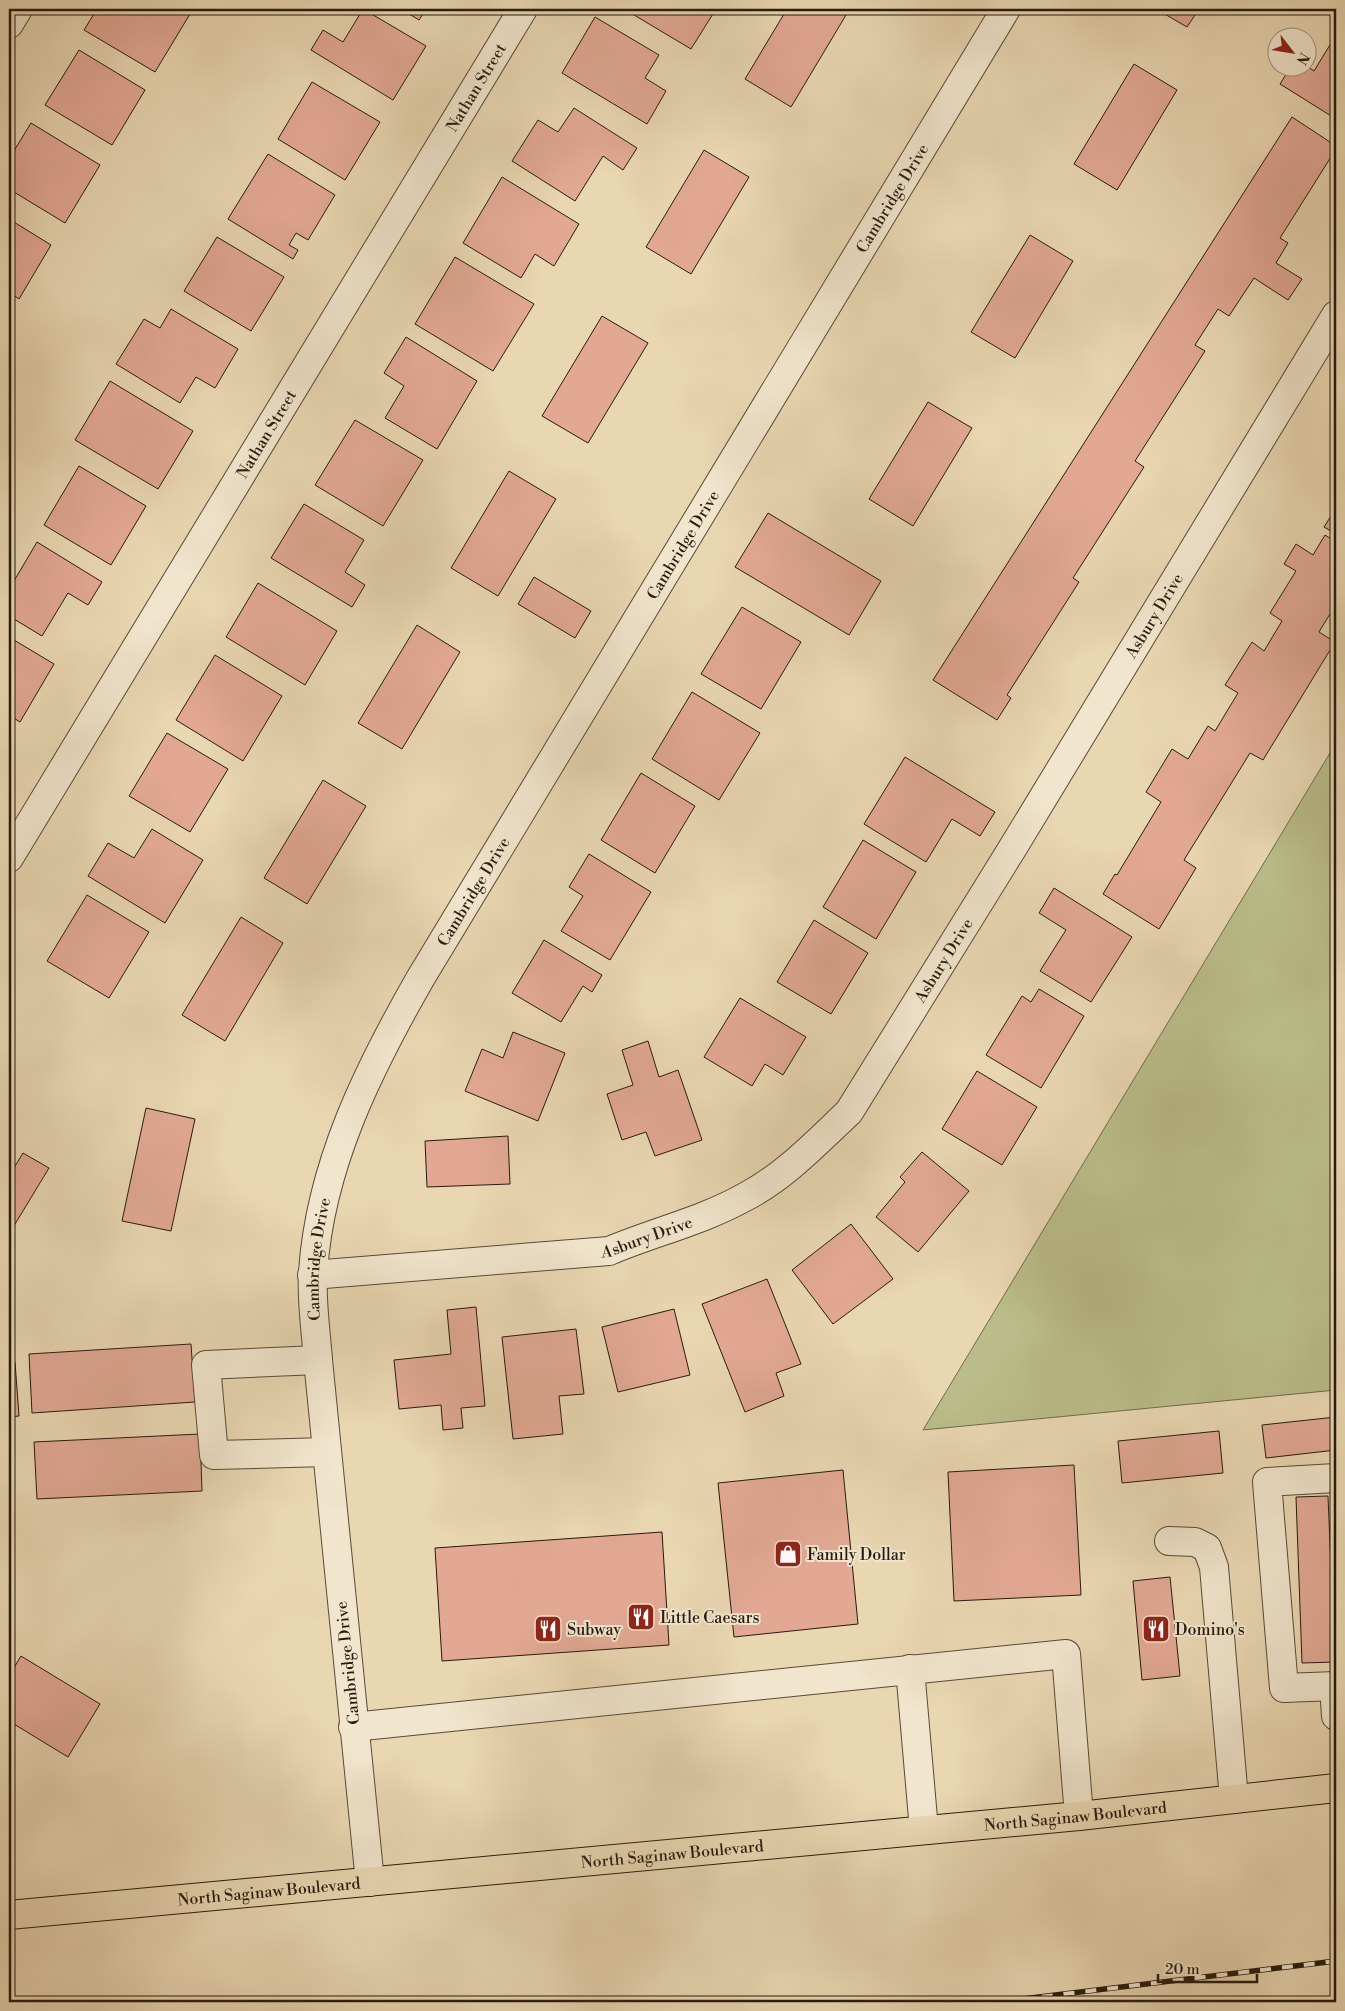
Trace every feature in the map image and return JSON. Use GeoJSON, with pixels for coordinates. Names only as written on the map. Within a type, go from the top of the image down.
{"type":"FeatureCollection","features":[{"type":"Feature","properties":{"kind":"main road","name":"North Saginaw Boulevard"},"geometry":{"type":"LineString","coordinates":[[9,1915],[1079,1816],[1336,1788]]}},
{"type":"Feature","properties":{"kind":"street"},"geometry":{"type":"LineString","coordinates":[[9,24],[18,9]]}},
{"type":"Feature","properties":{"kind":"street","name":"Nathan Street"},"geometry":{"type":"LineString","coordinates":[[9,858],[523,9]]}},
{"type":"Feature","properties":{"kind":"street","name":"Cambridge Drive"},"geometry":{"type":"LineString","coordinates":[[370,1882],[318,1360],[312,1275],[316,1236],[335,1161],[350,1117],[389,1032],[1006,9]]}},
{"type":"Feature","properties":{"kind":"street","name":"Asbury Drive"},"geometry":{"type":"LineString","coordinates":[[312,1275],[609,1251],[647,1235],[684,1224],[746,1197],[779,1174],[849,1112],[1012,849],[1336,315]]}},
{"type":"Feature","properties":{"kind":"street"},"geometry":{"type":"LineString","coordinates":[[318,1360],[206,1366],[214,1455],[327,1452]]}},
{"type":"Feature","properties":{"kind":"street"},"geometry":{"type":"LineString","coordinates":[[1336,1478],[1267,1482],[1284,1688],[1335,1686],[1336,1716]]}},
{"type":"Feature","properties":{"kind":"street"},"geometry":{"type":"LineString","coordinates":[[1169,1542],[1195,1542],[1207,1548],[1214,1567],[1234,1799]]}},
{"type":"Feature","properties":{"kind":"street"},"geometry":{"type":"LineString","coordinates":[[354,1727],[1066,1654],[1079,1816]]}},
{"type":"Feature","properties":{"kind":"street"},"geometry":{"type":"LineString","coordinates":[[910,1669],[924,1830]]}},
{"type":"Feature","properties":{"kind":"green space"},"geometry":{"type":"Polygon","coordinates":[[[1336,743],[1336,1390],[923,1430],[1336,743]]]}},
{"type":"Feature","properties":{"kind":"building"},"geometry":{"type":"Polygon","coordinates":[[[97,9],[193,9],[155,72],[84,30],[97,9]]]}},
{"type":"Feature","properties":{"kind":"building"},"geometry":{"type":"Polygon","coordinates":[[[363,9],[426,46],[393,100],[311,50],[323,30],[343,42],[363,9]]]}},
{"type":"Feature","properties":{"kind":"building"},"geometry":{"type":"Polygon","coordinates":[[[401,9],[426,9],[419,20],[401,9]]]}},
{"type":"Feature","properties":{"kind":"building"},"geometry":{"type":"Polygon","coordinates":[[[624,9],[716,9],[691,49],[624,9]]]}},
{"type":"Feature","properties":{"kind":"building"},"geometry":{"type":"Polygon","coordinates":[[[787,9],[849,10],[791,107],[745,79],[787,9]]]}},
{"type":"Feature","properties":{"kind":"building"},"geometry":{"type":"Polygon","coordinates":[[[1156,9],[1199,9],[1187,27],[1156,9]]]}},
{"type":"Feature","properties":{"kind":"building"},"geometry":{"type":"Polygon","coordinates":[[[595,17],[659,55],[645,78],[666,91],[647,124],[562,73],[595,17]]]}},
{"type":"Feature","properties":{"kind":"building"},"geometry":{"type":"Polygon","coordinates":[[[1336,35],[1336,119],[1280,84],[1284,78],[1318,78],[1318,64],[1336,35]]]}},
{"type":"Feature","properties":{"kind":"building"},"geometry":{"type":"Polygon","coordinates":[[[79,50],[145,90],[112,145],[45,105],[79,50]]]}},
{"type":"Feature","properties":{"kind":"building"},"geometry":{"type":"Polygon","coordinates":[[[1134,64],[1177,90],[1117,190],[1074,164],[1134,64]]]}},
{"type":"Feature","properties":{"kind":"building"},"geometry":{"type":"Polygon","coordinates":[[[312,82],[380,122],[345,180],[278,139],[312,82]]]}},
{"type":"Feature","properties":{"kind":"building"},"geometry":{"type":"Polygon","coordinates":[[[574,108],[637,148],[623,170],[603,156],[575,201],[512,161],[538,120],[558,132],[574,108]]]}},
{"type":"Feature","properties":{"kind":"building"},"geometry":{"type":"Polygon","coordinates":[[[1292,117],[1336,146],[1336,149],[1280,238],[1288,243],[1276,263],[1302,279],[1288,300],[1254,278],[1229,316],[1218,309],[1195,345],[1205,351],[1135,461],[1144,467],[1073,578],[1079,582],[1007,695],[1011,698],[997,720],[933,680],[1292,117]]]}},
{"type":"Feature","properties":{"kind":"building"},"geometry":{"type":"Polygon","coordinates":[[[31,123],[100,165],[65,223],[9,189],[9,159],[31,123]]]}},
{"type":"Feature","properties":{"kind":"building"},"geometry":{"type":"Polygon","coordinates":[[[704,150],[749,177],[691,274],[646,247],[704,150]]]}},
{"type":"Feature","properties":{"kind":"building"},"geometry":{"type":"Polygon","coordinates":[[[268,154],[335,195],[308,240],[296,233],[289,245],[298,250],[293,259],[228,219],[268,154]]]}},
{"type":"Feature","properties":{"kind":"building"},"geometry":{"type":"Polygon","coordinates":[[[502,177],[579,224],[554,266],[535,254],[521,278],[463,243],[502,177]]]}},
{"type":"Feature","properties":{"kind":"building"},"geometry":{"type":"Polygon","coordinates":[[[9,219],[51,245],[19,299],[9,292],[9,219]]]}},
{"type":"Feature","properties":{"kind":"building"},"geometry":{"type":"Polygon","coordinates":[[[1030,235],[1073,261],[1015,358],[971,332],[1030,235]]]}},
{"type":"Feature","properties":{"kind":"building"},"geometry":{"type":"Polygon","coordinates":[[[217,237],[284,277],[251,331],[184,291],[217,237]]]}},
{"type":"Feature","properties":{"kind":"building"},"geometry":{"type":"Polygon","coordinates":[[[455,257],[534,304],[493,371],[415,324],[455,257]]]}},
{"type":"Feature","properties":{"kind":"building"},"geometry":{"type":"Polygon","coordinates":[[[171,309],[238,349],[215,388],[196,377],[180,403],[116,364],[144,319],[160,328],[171,309]]]}},
{"type":"Feature","properties":{"kind":"building"},"geometry":{"type":"Polygon","coordinates":[[[602,316],[648,343],[588,443],[542,416],[602,316]]]}},
{"type":"Feature","properties":{"kind":"building"},"geometry":{"type":"Polygon","coordinates":[[[406,337],[477,381],[437,449],[385,418],[404,386],[384,373],[406,337]]]}},
{"type":"Feature","properties":{"kind":"building"},"geometry":{"type":"Polygon","coordinates":[[[110,381],[193,431],[158,489],[75,440],[110,381]]]}},
{"type":"Feature","properties":{"kind":"building"},"geometry":{"type":"Polygon","coordinates":[[[928,402],[972,428],[913,526],[869,499],[928,402]]]}},
{"type":"Feature","properties":{"kind":"building"},"geometry":{"type":"Polygon","coordinates":[[[355,420],[423,460],[383,526],[315,485],[355,420]]]}},
{"type":"Feature","properties":{"kind":"building"},"geometry":{"type":"Polygon","coordinates":[[[79,466],[146,506],[111,565],[44,525],[79,466]]]}},
{"type":"Feature","properties":{"kind":"building"},"geometry":{"type":"Polygon","coordinates":[[[509,471],[556,499],[498,596],[451,568],[509,471]]]}},
{"type":"Feature","properties":{"kind":"building"},"geometry":{"type":"Polygon","coordinates":[[[304,504],[364,540],[345,572],[365,585],[352,607],[271,558],[304,504]]]}},
{"type":"Feature","properties":{"kind":"building"},"geometry":{"type":"Polygon","coordinates":[[[1336,508],[1336,534],[1324,527],[1336,508]]]}},
{"type":"Feature","properties":{"kind":"building"},"geometry":{"type":"Polygon","coordinates":[[[768,513],[881,581],[849,635],[735,567],[768,513]]]}},
{"type":"Feature","properties":{"kind":"building"},"geometry":{"type":"Polygon","coordinates":[[[1325,535],[1336,542],[1336,604],[1319,632],[1335,642],[1263,760],[1250,753],[1184,860],[1196,868],[1159,929],[1103,894],[1115,874],[1117,875],[1161,802],[1146,792],[1172,749],[1188,759],[1208,726],[1215,731],[1238,693],[1225,685],[1252,642],[1264,651],[1282,621],[1270,613],[1296,571],[1284,564],[1296,544],[1313,555],[1325,535]]]}},
{"type":"Feature","properties":{"kind":"building"},"geometry":{"type":"Polygon","coordinates":[[[37,542],[102,582],[88,605],[68,593],[42,636],[9,616],[9,585],[11,586],[37,542]]]}},
{"type":"Feature","properties":{"kind":"building"},"geometry":{"type":"Polygon","coordinates":[[[534,577],[591,611],[575,638],[518,604],[534,577]]]}},
{"type":"Feature","properties":{"kind":"building"},"geometry":{"type":"Polygon","coordinates":[[[258,583],[337,631],[305,685],[226,637],[258,583]]]}},
{"type":"Feature","properties":{"kind":"building"},"geometry":{"type":"Polygon","coordinates":[[[742,607],[801,642],[761,709],[701,674],[742,607]]]}},
{"type":"Feature","properties":{"kind":"building"},"geometry":{"type":"Polygon","coordinates":[[[417,625],[460,652],[402,749],[358,723],[417,625]]]}},
{"type":"Feature","properties":{"kind":"building"},"geometry":{"type":"Polygon","coordinates":[[[9,637],[54,664],[20,722],[9,715],[9,637]]]}},
{"type":"Feature","properties":{"kind":"building"},"geometry":{"type":"Polygon","coordinates":[[[215,655],[282,696],[243,761],[176,720],[215,655]]]}},
{"type":"Feature","properties":{"kind":"building"},"geometry":{"type":"Polygon","coordinates":[[[692,692],[760,733],[719,800],[652,759],[692,692]]]}},
{"type":"Feature","properties":{"kind":"building"},"geometry":{"type":"Polygon","coordinates":[[[167,733],[228,769],[190,832],[129,796],[167,733]]]}},
{"type":"Feature","properties":{"kind":"building"},"geometry":{"type":"Polygon","coordinates":[[[905,757],[995,812],[980,836],[952,819],[926,862],[864,824],[905,757]]]}},
{"type":"Feature","properties":{"kind":"building"},"geometry":{"type":"Polygon","coordinates":[[[641,773],[695,806],[655,873],[601,840],[641,773]]]}},
{"type":"Feature","properties":{"kind":"building"},"geometry":{"type":"Polygon","coordinates":[[[323,780],[366,806],[307,904],[264,878],[323,780]]]}},
{"type":"Feature","properties":{"kind":"building"},"geometry":{"type":"Polygon","coordinates":[[[152,829],[203,860],[165,923],[88,876],[108,843],[134,858],[152,829]]]}},
{"type":"Feature","properties":{"kind":"building"},"geometry":{"type":"Polygon","coordinates":[[[863,840],[916,872],[876,939],[823,907],[863,840]]]}},
{"type":"Feature","properties":{"kind":"building"},"geometry":{"type":"Polygon","coordinates":[[[589,854],[651,892],[610,960],[561,931],[583,896],[569,887],[589,854]]]}},
{"type":"Feature","properties":{"kind":"building"},"geometry":{"type":"Polygon","coordinates":[[[1054,888],[1132,937],[1091,1002],[1040,971],[1066,930],[1039,913],[1054,888]]]}},
{"type":"Feature","properties":{"kind":"building"},"geometry":{"type":"Polygon","coordinates":[[[87,895],[149,932],[109,998],[47,961],[87,895]]]}},
{"type":"Feature","properties":{"kind":"building"},"geometry":{"type":"Polygon","coordinates":[[[241,917],[283,943],[225,1041],[182,1015],[241,917]]]}},
{"type":"Feature","properties":{"kind":"building"},"geometry":{"type":"Polygon","coordinates":[[[814,920],[868,953],[831,1014],[777,982],[814,920]]]}},
{"type":"Feature","properties":{"kind":"building"},"geometry":{"type":"Polygon","coordinates":[[[544,940],[602,975],[592,992],[583,986],[561,1022],[512,993],[544,940]]]}},
{"type":"Feature","properties":{"kind":"building"},"geometry":{"type":"Polygon","coordinates":[[[1039,989],[1084,1016],[1041,1088],[986,1055],[1022,996],[1031,1002],[1039,989]]]}},
{"type":"Feature","properties":{"kind":"building"},"geometry":{"type":"Polygon","coordinates":[[[740,998],[806,1037],[783,1075],[765,1064],[752,1086],[704,1057],[740,998]]]}},
{"type":"Feature","properties":{"kind":"building"},"geometry":{"type":"Polygon","coordinates":[[[513,1032],[565,1053],[538,1121],[465,1091],[482,1049],[503,1058],[513,1032]]]}},
{"type":"Feature","properties":{"kind":"building"},"geometry":{"type":"Polygon","coordinates":[[[648,1041],[659,1077],[678,1070],[702,1140],[655,1156],[646,1132],[622,1140],[607,1094],[633,1085],[622,1050],[648,1041]]]}},
{"type":"Feature","properties":{"kind":"building"},"geometry":{"type":"Polygon","coordinates":[[[977,1071],[1037,1107],[1002,1165],[942,1129],[977,1071]]]}},
{"type":"Feature","properties":{"kind":"building"},"geometry":{"type":"Polygon","coordinates":[[[146,1108],[195,1119],[171,1231],[122,1221],[146,1108]]]}},
{"type":"Feature","properties":{"kind":"building"},"geometry":{"type":"Polygon","coordinates":[[[508,1136],[510,1184],[427,1187],[425,1141],[508,1136]]]}},
{"type":"Feature","properties":{"kind":"building"},"geometry":{"type":"Polygon","coordinates":[[[922,1152],[969,1191],[918,1252],[876,1217],[905,1182],[900,1177],[922,1152]]]}},
{"type":"Feature","properties":{"kind":"building"},"geometry":{"type":"Polygon","coordinates":[[[23,1153],[49,1168],[9,1234],[9,1176],[23,1153]]]}},
{"type":"Feature","properties":{"kind":"building"},"geometry":{"type":"Polygon","coordinates":[[[851,1224],[893,1279],[833,1324],[792,1270],[851,1224]]]}},
{"type":"Feature","properties":{"kind":"building"},"geometry":{"type":"Polygon","coordinates":[[[767,1279],[801,1364],[776,1373],[784,1396],[745,1412],[702,1304],[767,1279]]]}},
{"type":"Feature","properties":{"kind":"building"},"geometry":{"type":"Polygon","coordinates":[[[476,1307],[485,1406],[461,1408],[463,1428],[443,1430],[441,1405],[399,1409],[394,1360],[451,1354],[447,1310],[476,1307]]]}},
{"type":"Feature","properties":{"kind":"building"},"geometry":{"type":"Polygon","coordinates":[[[674,1309],[690,1375],[618,1392],[602,1327],[674,1309]]]}},
{"type":"Feature","properties":{"kind":"building"},"geometry":{"type":"Polygon","coordinates":[[[576,1329],[584,1394],[559,1396],[563,1434],[513,1439],[502,1337],[576,1329]]]}},
{"type":"Feature","properties":{"kind":"building"},"geometry":{"type":"Polygon","coordinates":[[[191,1344],[195,1402],[32,1413],[29,1354],[191,1344]]]}},
{"type":"Feature","properties":{"kind":"building"},"geometry":{"type":"Polygon","coordinates":[[[9,1362],[15,1362],[19,1416],[9,1417],[9,1362]]]}},
{"type":"Feature","properties":{"kind":"building"},"geometry":{"type":"Polygon","coordinates":[[[1336,1417],[1336,1450],[1266,1458],[1262,1425],[1336,1417]]]}},
{"type":"Feature","properties":{"kind":"building"},"geometry":{"type":"Polygon","coordinates":[[[1219,1431],[1223,1473],[1122,1483],[1118,1441],[1219,1431]]]}},
{"type":"Feature","properties":{"kind":"building"},"geometry":{"type":"Polygon","coordinates":[[[200,1434],[202,1491],[37,1499],[34,1442],[200,1434]]]}},
{"type":"Feature","properties":{"kind":"building"},"geometry":{"type":"Polygon","coordinates":[[[1074,1465],[1081,1595],[954,1601],[948,1472],[1074,1465]]]}},
{"type":"Feature","properties":{"kind":"building","name":"Family Dollar"},"geometry":{"type":"Polygon","coordinates":[[[843,1470],[858,1624],[734,1637],[718,1483],[843,1470]]]}},
{"type":"Feature","properties":{"kind":"building"},"geometry":{"type":"Polygon","coordinates":[[[1328,1496],[1335,1662],[1302,1663],[1296,1497],[1328,1496]]]}},
{"type":"Feature","properties":{"kind":"building"},"geometry":{"type":"Polygon","coordinates":[[[662,1532],[669,1645],[442,1661],[435,1548],[662,1532]]]}},
{"type":"Feature","properties":{"kind":"building","name":"Domino's"},"geometry":{"type":"Polygon","coordinates":[[[1170,1577],[1180,1676],[1142,1680],[1133,1581],[1170,1577]]]}},
{"type":"Feature","properties":{"kind":"building"},"geometry":{"type":"Polygon","coordinates":[[[21,1656],[100,1704],[68,1757],[9,1721],[9,1676],[21,1656]]]}},
{"type":"Feature","properties":{"kind":"railway"},"geometry":{"type":"LineString","coordinates":[[998,2002],[1336,1961]]}},
{"type":"Feature","properties":{"kind":"place","name":"Family Dollar"},"geometry":{"type":"Point","coordinates":[788,1554]}},
{"type":"Feature","properties":{"kind":"place","name":"Little Caesars"},"geometry":{"type":"Point","coordinates":[641,1617]}},
{"type":"Feature","properties":{"kind":"place","name":"Subway"},"geometry":{"type":"Point","coordinates":[548,1629]}},
{"type":"Feature","properties":{"kind":"place","name":"Domino's"},"geometry":{"type":"Point","coordinates":[1156,1629]}}]}
